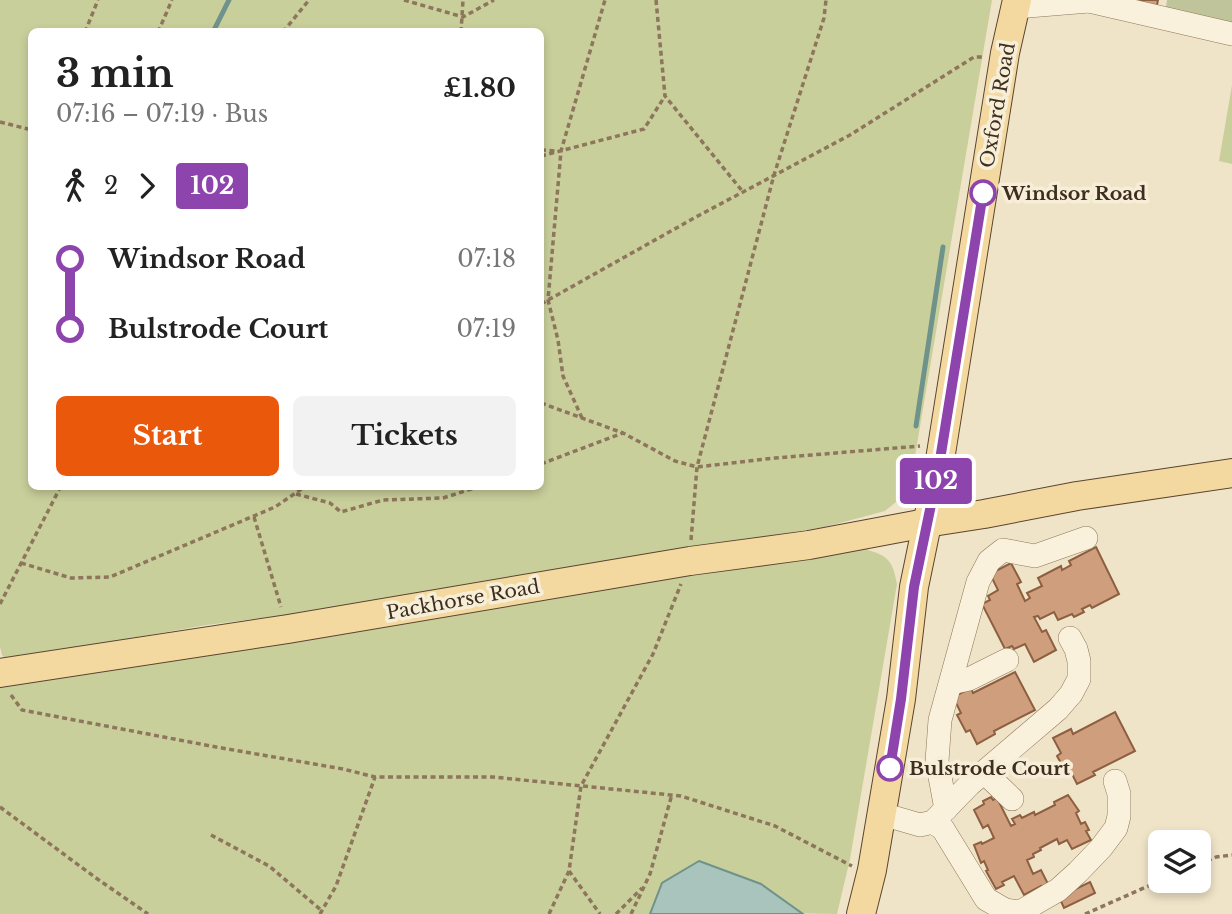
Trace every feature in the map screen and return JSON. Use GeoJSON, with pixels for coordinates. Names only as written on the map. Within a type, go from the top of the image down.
{"type":"FeatureCollection","features":[{"type":"Feature","properties":{"kind":"main road","name":"Oxford Road"},"geometry":{"type":"LineString","coordinates":[[861,914],[882,814],[901,699],[914,587],[939,466],[1005,53],[1016,3]]}},
{"type":"Feature","properties":{"kind":"main road"},"geometry":{"type":"LineString","coordinates":[[926,523],[1077,496],[1232,473]]}},
{"type":"Feature","properties":{"kind":"main road","name":"Packhorse Road"},"geometry":{"type":"LineString","coordinates":[[4,681],[288,629],[926,523]]}},
{"type":"Feature","properties":{"kind":"street"},"geometry":{"type":"LineString","coordinates":[[1016,3],[1089,1],[1232,34]]}},
{"type":"Feature","properties":{"kind":"street"},"geometry":{"type":"LineString","coordinates":[[1086,538],[1035,556],[1003,551],[989,561],[978,582],[940,720],[937,761],[943,829],[986,899],[1005,910],[1020,912],[1058,890],[1078,873],[1116,828],[1119,794],[1115,781]]}},
{"type":"Feature","properties":{"kind":"street"},"geometry":{"type":"LineString","coordinates":[[882,814],[920,825],[940,816],[984,772],[1058,709],[1079,680],[1079,661],[1070,638]]}},
{"type":"Feature","properties":{"kind":"street"},"geometry":{"type":"LineString","coordinates":[[951,683],[969,679],[1007,660]]}},
{"type":"Feature","properties":{"kind":"street"},"geometry":{"type":"LineString","coordinates":[[984,772],[1012,799]]}},
{"type":"Feature","properties":{"kind":"path"},"geometry":{"type":"LineString","coordinates":[[87,28],[98,0]]}},
{"type":"Feature","properties":{"kind":"path"},"geometry":{"type":"LineString","coordinates":[[160,28],[172,0]]}},
{"type":"Feature","properties":{"kind":"path"},"geometry":{"type":"LineString","coordinates":[[286,28],[309,0]]}},
{"type":"Feature","properties":{"kind":"path"},"geometry":{"type":"LineString","coordinates":[[404,0],[463,17],[494,0]]}},
{"type":"Feature","properties":{"kind":"path"},"geometry":{"type":"LineString","coordinates":[[462,28],[463,0]]}},
{"type":"Feature","properties":{"kind":"path"},"geometry":{"type":"LineString","coordinates":[[582,418],[563,376],[548,300],[561,151],[605,0]]}},
{"type":"Feature","properties":{"kind":"path"},"geometry":{"type":"LineString","coordinates":[[656,0],[665,96],[743,192]]}},
{"type":"Feature","properties":{"kind":"path"},"geometry":{"type":"LineString","coordinates":[[549,914],[569,871],[582,786],[653,654],[690,561],[696,467],[774,175],[824,18],[826,0]]}},
{"type":"Feature","properties":{"kind":"path"},"geometry":{"type":"LineString","coordinates":[[544,302],[850,135],[974,57],[1005,53]]}},
{"type":"Feature","properties":{"kind":"path"},"geometry":{"type":"LineString","coordinates":[[544,155],[644,129],[665,96]]}},
{"type":"Feature","properties":{"kind":"path"},"geometry":{"type":"LineString","coordinates":[[0,122],[28,129]]}},
{"type":"Feature","properties":{"kind":"path"},"geometry":{"type":"LineString","coordinates":[[544,150],[561,151]]}},
{"type":"Feature","properties":{"kind":"path"},"geometry":{"type":"LineString","coordinates":[[544,404],[623,433],[675,461],[696,467],[925,446]]}},
{"type":"Feature","properties":{"kind":"path"},"geometry":{"type":"LineString","coordinates":[[544,463],[623,433]]}},
{"type":"Feature","properties":{"kind":"path"},"geometry":{"type":"LineString","coordinates":[[0,604],[59,490]]}},
{"type":"Feature","properties":{"kind":"path"},"geometry":{"type":"LineString","coordinates":[[21,563],[71,578],[110,577],[275,507],[301,490]]}},
{"type":"Feature","properties":{"kind":"path"},"geometry":{"type":"LineString","coordinates":[[296,494],[330,503],[341,512],[383,500],[443,498],[468,490]]}},
{"type":"Feature","properties":{"kind":"path"},"geometry":{"type":"LineString","coordinates":[[253,517],[288,629]]}},
{"type":"Feature","properties":{"kind":"path"},"geometry":{"type":"LineString","coordinates":[[4,681],[22,710],[375,777],[493,777],[672,794],[775,827],[853,866],[872,870]]}},
{"type":"Feature","properties":{"kind":"path"},"geometry":{"type":"LineString","coordinates":[[211,835],[269,866],[321,912],[335,886],[375,777]]}},
{"type":"Feature","properties":{"kind":"path"},"geometry":{"type":"LineString","coordinates":[[631,914],[650,874],[672,794]]}},
{"type":"Feature","properties":{"kind":"path"},"geometry":{"type":"LineString","coordinates":[[0,807],[148,914]]}},
{"type":"Feature","properties":{"kind":"path"},"geometry":{"type":"LineString","coordinates":[[1211,859],[1232,855]]}},
{"type":"Feature","properties":{"kind":"path"},"geometry":{"type":"LineString","coordinates":[[569,871],[600,914]]}},
{"type":"Feature","properties":{"kind":"path"},"geometry":{"type":"LineString","coordinates":[[616,914],[644,886]]}},
{"type":"Feature","properties":{"kind":"path"},"geometry":{"type":"LineString","coordinates":[[1085,914],[1148,886]]}},
{"type":"Feature","properties":{"kind":"green space"},"geometry":{"type":"Polygon","coordinates":[[[0,0],[992,0],[912,474],[907,493],[885,511],[825,527],[308,612],[207,625],[6,660],[2,655],[0,0]]]}},
{"type":"Feature","properties":{"kind":"green space"},"geometry":{"type":"Polygon","coordinates":[[[1167,0],[1232,0],[1232,27],[1165,13],[1167,0]]]}},
{"type":"Feature","properties":{"kind":"green space"},"geometry":{"type":"Polygon","coordinates":[[[1232,85],[1232,164],[1219,161],[1232,85]]]}},
{"type":"Feature","properties":{"kind":"green space"},"geometry":{"type":"Polygon","coordinates":[[[866,543],[868,550],[889,561],[897,584],[850,859],[837,914],[651,911],[650,914],[0,914],[0,684],[866,543]]]}},
{"type":"Feature","properties":{"kind":"water"},"geometry":{"type":"Polygon","coordinates":[[[699,861],[761,884],[803,914],[650,914],[662,883],[699,861]]]}},
{"type":"Feature","properties":{"kind":"building"},"geometry":{"type":"Polygon","coordinates":[[[1111,0],[1158,0],[1156,10],[1111,0]]]}},
{"type":"Feature","properties":{"kind":"building"},"geometry":{"type":"Polygon","coordinates":[[[1096,547],[1119,594],[1092,608],[1090,605],[1082,609],[1084,612],[1074,617],[1072,614],[1058,620],[1054,612],[1040,619],[1038,616],[1034,617],[1042,632],[1046,630],[1056,650],[1034,662],[1025,644],[1014,649],[1012,646],[1005,649],[982,604],[990,600],[988,596],[998,590],[990,574],[1011,563],[1021,582],[1017,584],[1025,601],[1030,598],[1027,593],[1042,586],[1038,578],[1061,566],[1062,570],[1071,565],[1069,561],[1096,547]]]}},
{"type":"Feature","properties":{"kind":"building"},"geometry":{"type":"Polygon","coordinates":[[[1015,672],[1035,710],[994,731],[995,734],[977,744],[970,730],[966,732],[957,715],[961,713],[953,697],[971,688],[973,693],[1015,672]]]}},
{"type":"Feature","properties":{"kind":"building"},"geometry":{"type":"Polygon","coordinates":[[[1115,712],[1135,751],[1093,772],[1095,775],[1077,784],[1070,770],[1066,772],[1057,756],[1061,753],[1053,738],[1071,729],[1073,734],[1115,712]]]}},
{"type":"Feature","properties":{"kind":"building"},"geometry":{"type":"Polygon","coordinates":[[[1068,795],[1079,811],[1076,813],[1081,824],[1085,822],[1091,840],[1072,849],[1067,840],[1059,844],[1057,839],[1040,848],[1041,850],[1033,854],[1034,857],[1027,860],[1033,874],[1041,870],[1049,886],[1042,889],[1041,886],[1024,895],[1014,876],[1002,882],[1004,885],[996,889],[974,845],[994,838],[988,825],[983,828],[974,810],[984,804],[983,801],[991,797],[993,800],[997,798],[1011,826],[1015,824],[1012,819],[1034,812],[1035,815],[1068,795]]]}},
{"type":"Feature","properties":{"kind":"building"},"geometry":{"type":"Polygon","coordinates":[[[1090,882],[1095,893],[1064,908],[1059,897],[1090,882]]]}},
{"type":"Feature","properties":{"kind":"waterway"},"geometry":{"type":"LineString","coordinates":[[215,28],[229,0]]}},
{"type":"Feature","properties":{"kind":"waterway"},"geometry":{"type":"LineString","coordinates":[[916,426],[943,247]]}},
{"type":"Feature","properties":{"kind":"bus line","name":"102"},"geometry":{"type":"LineString","coordinates":[[890,768],[914,587],[939,466],[983,193]]}},
{"type":"Feature","properties":{"kind":"place","name":"Windsor Road"},"geometry":{"type":"Point","coordinates":[983,193]}},
{"type":"Feature","properties":{"kind":"place","name":"Bulstrode Court"},"geometry":{"type":"Point","coordinates":[890,768]}}]}
